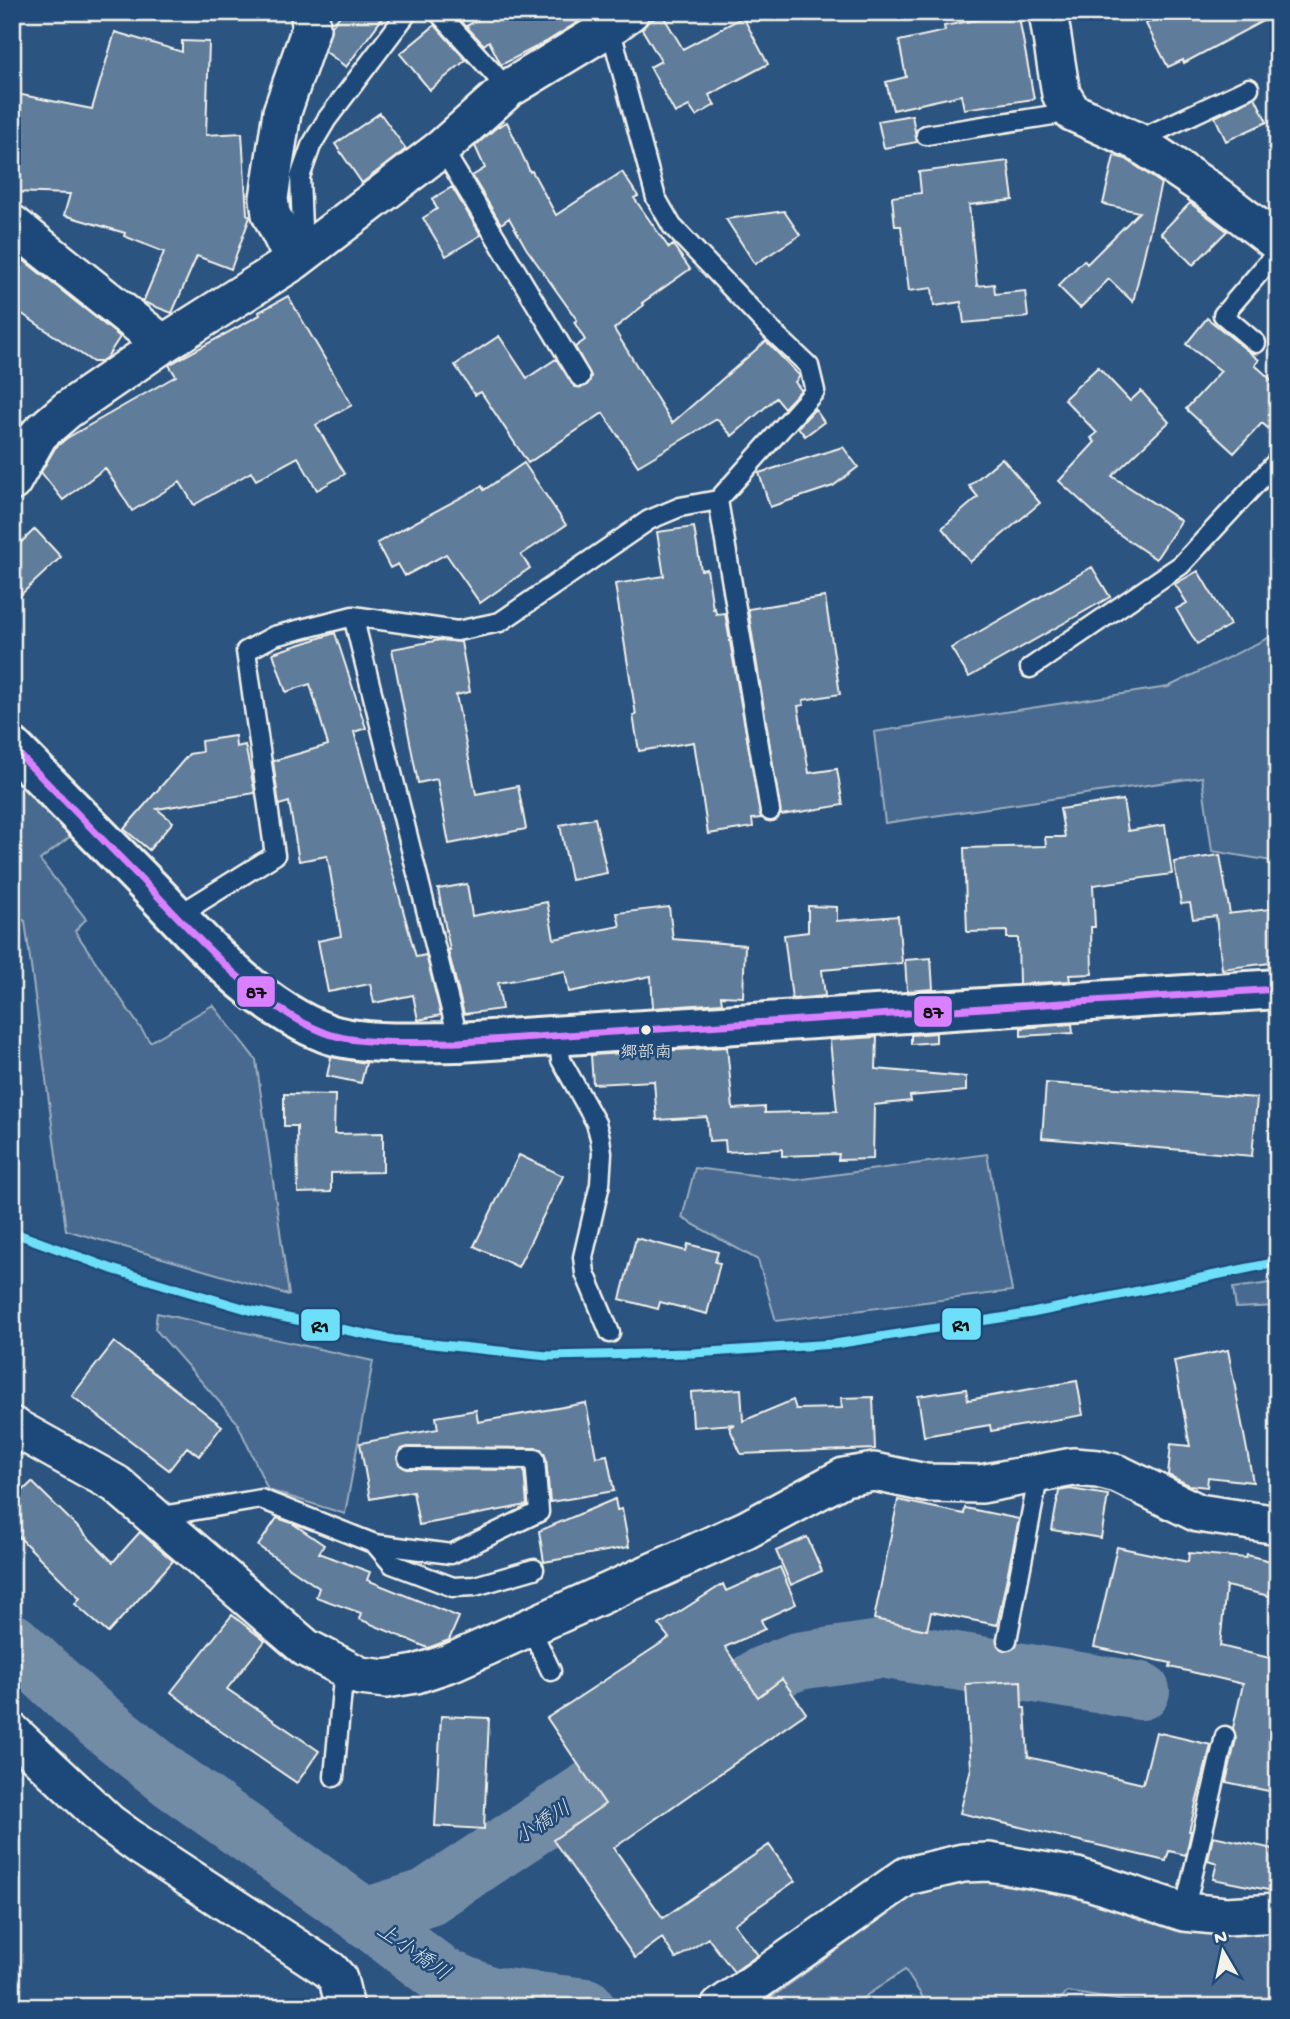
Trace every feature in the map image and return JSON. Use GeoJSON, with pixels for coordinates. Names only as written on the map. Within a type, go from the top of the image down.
{"type":"FeatureCollection","features":[{"type":"Feature","properties":{"kind":"main road"},"geometry":{"type":"LineString","coordinates":[[12,747],[249,986],[290,1016],[329,1034],[379,1042],[459,1042],[1278,989]]}},
{"type":"Feature","properties":{"kind":"street"},"geometry":{"type":"LineString","coordinates":[[294,261],[271,214],[269,198],[282,112],[312,28],[310,12]]}},
{"type":"Feature","properties":{"kind":"street"},"geometry":{"type":"LineString","coordinates":[[1048,12],[1061,94],[1072,112],[1136,141],[1209,190],[1278,243]]}},
{"type":"Feature","properties":{"kind":"street"},"geometry":{"type":"LineString","coordinates":[[12,482],[39,434],[67,410],[163,344],[294,261],[442,148],[508,89],[620,20]]}},
{"type":"Feature","properties":{"kind":"street"},"geometry":{"type":"LineString","coordinates":[[12,224],[163,344]]}},
{"type":"Feature","properties":{"kind":"street"},"geometry":{"type":"LineString","coordinates":[[12,1426],[116,1483],[306,1648],[360,1676],[386,1679],[416,1674],[452,1662],[746,1530],[845,1477],[874,1472],[926,1483],[981,1484],[1073,1467],[1118,1474],[1198,1513],[1278,1525]]}},
{"type":"Feature","properties":{"kind":"street"},"geometry":{"type":"LineString","coordinates":[[12,1732],[109,1822],[142,1847],[330,1970],[343,1991],[345,2007]]}},
{"type":"Feature","properties":{"kind":"street"},"geometry":{"type":"LineString","coordinates":[[720,2007],[907,1876],[963,1863],[989,1862],[1077,1877],[1184,1912],[1226,1916],[1278,1913]]}},
{"type":"Feature","properties":{"kind":"lane"},"geometry":{"type":"LineString","coordinates":[[294,261],[302,228],[300,177],[311,146],[327,119],[408,12]]}},
{"type":"Feature","properties":{"kind":"lane"},"geometry":{"type":"LineString","coordinates":[[438,12],[508,89]]}},
{"type":"Feature","properties":{"kind":"lane"},"geometry":{"type":"LineString","coordinates":[[177,916],[275,855],[246,651],[274,636],[353,616],[457,631],[500,622],[649,520],[680,506],[718,500],[815,391],[809,366],[671,226],[656,198],[620,20]]}},
{"type":"Feature","properties":{"kind":"lane"},"geometry":{"type":"LineString","coordinates":[[1136,141],[1249,88]]}},
{"type":"Feature","properties":{"kind":"lane"},"geometry":{"type":"LineString","coordinates":[[926,135],[1072,112]]}},
{"type":"Feature","properties":{"kind":"lane"},"geometry":{"type":"LineString","coordinates":[[442,148],[580,377]]}},
{"type":"Feature","properties":{"kind":"lane"},"geometry":{"type":"LineString","coordinates":[[1256,342],[1223,315],[1278,251]]}},
{"type":"Feature","properties":{"kind":"lane"},"geometry":{"type":"LineString","coordinates":[[1030,668],[1181,565],[1278,460]]}},
{"type":"Feature","properties":{"kind":"lane"},"geometry":{"type":"LineString","coordinates":[[718,500],[770,811]]}},
{"type":"Feature","properties":{"kind":"lane"},"geometry":{"type":"LineString","coordinates":[[353,616],[459,1042]]}},
{"type":"Feature","properties":{"kind":"lane"},"geometry":{"type":"LineString","coordinates":[[558,1034],[561,1060],[596,1123],[600,1138],[600,1184],[583,1257],[585,1273],[610,1333]]}},
{"type":"Feature","properties":{"kind":"lane"},"geometry":{"type":"LineString","coordinates":[[156,1517],[261,1499],[375,1544],[450,1554],[539,1512],[535,1459],[408,1458]]}},
{"type":"Feature","properties":{"kind":"lane"},"geometry":{"type":"LineString","coordinates":[[1007,1640],[1039,1473]]}},
{"type":"Feature","properties":{"kind":"lane"},"geometry":{"type":"LineString","coordinates":[[375,1544],[392,1564],[453,1587],[475,1586],[534,1569]]}},
{"type":"Feature","properties":{"kind":"lane"},"geometry":{"type":"LineString","coordinates":[[530,1627],[551,1671]]}},
{"type":"Feature","properties":{"kind":"lane"},"geometry":{"type":"LineString","coordinates":[[334,1777],[344,1668]]}},
{"type":"Feature","properties":{"kind":"lane"},"geometry":{"type":"LineString","coordinates":[[1184,1912],[1225,1736]]}},
{"type":"Feature","properties":{"kind":"shaded area"},"geometry":{"type":"Polygon","coordinates":[[[1278,633],[1278,862],[1212,851],[1202,777],[885,823],[874,732],[1168,687],[1278,633]]]}},
{"type":"Feature","properties":{"kind":"shaded area"},"geometry":{"type":"Polygon","coordinates":[[[12,776],[71,836],[40,860],[86,919],[75,931],[150,1042],[213,1005],[256,1060],[289,1295],[66,1230],[25,921],[12,914],[12,776]]]}},
{"type":"Feature","properties":{"kind":"shaded area"},"geometry":{"type":"Polygon","coordinates":[[[1278,1089],[1278,1228],[1270,1229],[1270,1090],[1278,1089]]]}},
{"type":"Feature","properties":{"kind":"shaded area"},"geometry":{"type":"Polygon","coordinates":[[[987,1154],[1012,1291],[776,1321],[758,1260],[682,1218],[695,1168],[796,1180],[987,1154]]]}},
{"type":"Feature","properties":{"kind":"shaded area"},"geometry":{"type":"Polygon","coordinates":[[[1278,1282],[1278,1306],[1236,1308],[1233,1288],[1278,1282]]]}},
{"type":"Feature","properties":{"kind":"shaded area"},"geometry":{"type":"Polygon","coordinates":[[[157,1313],[373,1361],[345,1514],[268,1490],[237,1422],[155,1329],[157,1313]]]}},
{"type":"Feature","properties":{"kind":"shaded area"},"geometry":{"type":"Polygon","coordinates":[[[961,1874],[1278,1925],[1278,2006],[1124,2001],[1068,1992],[1051,2007],[929,2007],[905,1970],[849,2007],[758,2007],[912,1896],[961,1874]]]}},
{"type":"Feature","properties":{"kind":"building"},"geometry":{"type":"Polygon","coordinates":[[[343,12],[387,12],[346,67],[325,51],[332,26],[343,12]]]}},
{"type":"Feature","properties":{"kind":"building"},"geometry":{"type":"Polygon","coordinates":[[[493,12],[594,12],[546,42],[501,65],[489,41],[484,45],[466,26],[493,12]]]}},
{"type":"Feature","properties":{"kind":"building"},"geometry":{"type":"Polygon","coordinates":[[[1018,12],[1034,99],[964,109],[961,95],[893,110],[886,82],[906,77],[899,41],[945,31],[944,26],[1018,12]]]}},
{"type":"Feature","properties":{"kind":"building"},"geometry":{"type":"Polygon","coordinates":[[[1167,12],[1278,13],[1184,63],[1183,60],[1168,67],[1146,24],[1167,12]]]}},
{"type":"Feature","properties":{"kind":"building"},"geometry":{"type":"Polygon","coordinates":[[[662,14],[683,49],[743,17],[768,64],[709,95],[715,105],[696,116],[689,106],[675,113],[650,67],[661,61],[642,29],[662,14]]]}},
{"type":"Feature","properties":{"kind":"building"},"geometry":{"type":"Polygon","coordinates":[[[435,25],[466,60],[430,90],[400,54],[435,25]]]}},
{"type":"Feature","properties":{"kind":"building"},"geometry":{"type":"Polygon","coordinates":[[[115,32],[182,52],[182,41],[209,42],[206,135],[242,133],[247,214],[250,217],[231,269],[197,256],[172,313],[143,302],[164,252],[124,236],[125,233],[64,215],[70,194],[12,192],[12,93],[92,109],[115,32]]]}},
{"type":"Feature","properties":{"kind":"building"},"geometry":{"type":"Polygon","coordinates":[[[1255,97],[1267,122],[1226,141],[1215,117],[1255,97]]]}},
{"type":"Feature","properties":{"kind":"building"},"geometry":{"type":"Polygon","coordinates":[[[380,113],[406,149],[362,183],[335,144],[380,113]]]}},
{"type":"Feature","properties":{"kind":"building"},"geometry":{"type":"Polygon","coordinates":[[[912,115],[917,142],[884,148],[878,121],[912,115]]]}},
{"type":"Feature","properties":{"kind":"building"},"geometry":{"type":"Polygon","coordinates":[[[507,122],[530,172],[532,171],[556,215],[622,172],[638,196],[634,198],[669,248],[673,245],[690,269],[642,303],[644,305],[614,329],[672,423],[766,341],[800,376],[795,382],[801,390],[784,408],[776,398],[732,436],[717,419],[638,466],[603,413],[528,463],[481,392],[475,395],[455,365],[499,336],[527,378],[556,359],[575,387],[586,386],[591,376],[575,347],[585,340],[574,322],[577,320],[526,248],[509,218],[501,224],[472,176],[485,168],[475,146],[507,122]]]}},
{"type":"Feature","properties":{"kind":"building"},"geometry":{"type":"Polygon","coordinates":[[[1114,156],[1126,159],[1161,183],[1133,302],[1109,279],[1080,308],[1058,286],[1084,260],[1087,264],[1139,212],[1103,204],[1114,156]]]}},
{"type":"Feature","properties":{"kind":"building"},"geometry":{"type":"Polygon","coordinates":[[[1008,161],[1013,200],[969,205],[977,286],[994,284],[995,294],[1025,291],[1028,317],[964,323],[961,302],[934,306],[932,288],[909,291],[901,226],[895,226],[892,197],[921,193],[919,172],[1008,161]]]}},
{"type":"Feature","properties":{"kind":"building"},"geometry":{"type":"Polygon","coordinates":[[[452,187],[481,235],[446,256],[423,218],[437,209],[432,199],[452,187]]]}},
{"type":"Feature","properties":{"kind":"building"},"geometry":{"type":"Polygon","coordinates":[[[1190,203],[1227,231],[1193,265],[1161,233],[1190,203]]]}},
{"type":"Feature","properties":{"kind":"building"},"geometry":{"type":"Polygon","coordinates":[[[784,211],[800,235],[755,264],[726,219],[784,211]]]}},
{"type":"Feature","properties":{"kind":"building"},"geometry":{"type":"Polygon","coordinates":[[[12,251],[120,337],[107,357],[100,362],[93,362],[12,307],[12,251]]]}},
{"type":"Feature","properties":{"kind":"building"},"geometry":{"type":"Polygon","coordinates":[[[288,296],[352,405],[316,425],[345,474],[317,490],[298,457],[256,480],[251,472],[194,505],[180,482],[132,511],[105,468],[63,500],[41,472],[55,448],[67,438],[176,376],[169,365],[172,363],[260,315],[259,312],[288,296]]]}},
{"type":"Feature","properties":{"kind":"building"},"geometry":{"type":"Polygon","coordinates":[[[1207,318],[1259,360],[1255,365],[1278,386],[1278,437],[1262,423],[1234,453],[1186,409],[1221,371],[1186,344],[1207,318]]]}},
{"type":"Feature","properties":{"kind":"building"},"geometry":{"type":"Polygon","coordinates":[[[1098,367],[1130,401],[1141,391],[1169,422],[1112,476],[1181,521],[1156,559],[1113,530],[1059,481],[1095,442],[1091,438],[1097,433],[1064,399],[1098,367]]]}},
{"type":"Feature","properties":{"kind":"building"},"geometry":{"type":"Polygon","coordinates":[[[815,409],[824,422],[805,436],[798,427],[815,409]]]}},
{"type":"Feature","properties":{"kind":"building"},"geometry":{"type":"Polygon","coordinates":[[[843,447],[858,467],[833,486],[770,507],[759,473],[843,447]]]}},
{"type":"Feature","properties":{"kind":"building"},"geometry":{"type":"Polygon","coordinates":[[[1002,458],[1040,503],[970,562],[942,528],[978,497],[969,486],[1002,458]]]}},
{"type":"Feature","properties":{"kind":"building"},"geometry":{"type":"Polygon","coordinates":[[[524,463],[566,525],[521,555],[530,568],[480,603],[446,554],[405,576],[398,564],[390,568],[377,543],[482,486],[484,490],[524,463]]]}},
{"type":"Feature","properties":{"kind":"building"},"geometry":{"type":"Polygon","coordinates":[[[694,527],[701,570],[707,569],[713,609],[715,608],[716,614],[725,613],[761,818],[752,819],[753,827],[708,834],[694,742],[639,751],[633,715],[636,715],[615,584],[664,576],[657,532],[694,527]]]}},
{"type":"Feature","properties":{"kind":"building"},"geometry":{"type":"Polygon","coordinates":[[[35,529],[61,557],[12,603],[12,551],[35,529]]]}},
{"type":"Feature","properties":{"kind":"building"},"geometry":{"type":"Polygon","coordinates":[[[1092,567],[1110,597],[969,677],[951,648],[1092,567]]]}},
{"type":"Feature","properties":{"kind":"building"},"geometry":{"type":"Polygon","coordinates":[[[1198,571],[1230,625],[1197,644],[1176,609],[1187,603],[1175,584],[1198,571]]]}},
{"type":"Feature","properties":{"kind":"building"},"geometry":{"type":"Polygon","coordinates":[[[825,597],[840,694],[803,700],[804,705],[798,706],[809,773],[837,769],[843,805],[781,815],[748,609],[825,597]]]}},
{"type":"Feature","properties":{"kind":"building"},"geometry":{"type":"Polygon","coordinates":[[[335,633],[366,728],[354,732],[416,957],[426,955],[441,1015],[418,1020],[413,995],[374,1003],[370,984],[328,992],[318,941],[341,936],[328,859],[327,856],[299,861],[289,802],[279,805],[273,761],[328,745],[310,684],[286,692],[273,653],[335,633]]]}},
{"type":"Feature","properties":{"kind":"building"},"geometry":{"type":"Polygon","coordinates":[[[440,640],[461,642],[470,692],[456,695],[476,794],[518,786],[526,829],[449,844],[437,779],[418,783],[392,649],[440,640]]]}},
{"type":"Feature","properties":{"kind":"building"},"geometry":{"type":"Polygon","coordinates":[[[235,736],[236,747],[245,745],[255,793],[157,809],[173,822],[149,850],[124,829],[189,754],[202,752],[201,741],[235,736]]]}},
{"type":"Feature","properties":{"kind":"building"},"geometry":{"type":"Polygon","coordinates":[[[1123,800],[1128,831],[1165,825],[1172,874],[1093,885],[1095,927],[1091,927],[1092,974],[1069,975],[1070,981],[1019,984],[1018,938],[1007,938],[1007,931],[967,932],[964,848],[1046,846],[1045,837],[1065,837],[1060,809],[1123,800]]]}},
{"type":"Feature","properties":{"kind":"building"},"geometry":{"type":"Polygon","coordinates":[[[595,818],[607,873],[571,880],[560,825],[595,818]]]}},
{"type":"Feature","properties":{"kind":"building"},"geometry":{"type":"Polygon","coordinates":[[[1220,855],[1230,914],[1278,908],[1278,962],[1222,969],[1216,916],[1193,919],[1190,903],[1181,904],[1174,862],[1220,855]]]}},
{"type":"Feature","properties":{"kind":"building"},"geometry":{"type":"Polygon","coordinates":[[[467,884],[472,916],[547,902],[554,939],[620,926],[617,913],[669,907],[673,939],[745,945],[743,997],[721,996],[722,1003],[653,1008],[651,976],[569,992],[565,971],[498,983],[502,1009],[464,1014],[448,950],[438,889],[467,884]]]}},
{"type":"Feature","properties":{"kind":"building"},"geometry":{"type":"Polygon","coordinates":[[[808,906],[837,907],[837,921],[898,916],[902,963],[822,970],[825,996],[792,999],[784,935],[808,932],[808,906]]]}},
{"type":"Feature","properties":{"kind":"building"},"geometry":{"type":"Polygon","coordinates":[[[931,958],[933,989],[907,991],[905,960],[931,958]]]}},
{"type":"Feature","properties":{"kind":"building"},"geometry":{"type":"Polygon","coordinates":[[[1072,1024],[1073,1033],[1021,1036],[1021,1028],[1072,1024]]]}},
{"type":"Feature","properties":{"kind":"building"},"geometry":{"type":"Polygon","coordinates":[[[936,1033],[936,1042],[911,1044],[911,1035],[936,1033]]]}},
{"type":"Feature","properties":{"kind":"building"},"geometry":{"type":"Polygon","coordinates":[[[877,1037],[876,1069],[966,1077],[966,1091],[910,1096],[911,1101],[874,1105],[873,1159],[838,1160],[839,1154],[782,1156],[782,1149],[726,1152],[725,1140],[709,1141],[707,1117],[657,1120],[654,1081],[593,1084],[591,1055],[727,1047],[733,1109],[765,1107],[765,1113],[837,1111],[830,1040],[877,1037]]]}},
{"type":"Feature","properties":{"kind":"building"},"geometry":{"type":"Polygon","coordinates":[[[331,1057],[366,1063],[361,1083],[327,1076],[331,1057]]]}},
{"type":"Feature","properties":{"kind":"building"},"geometry":{"type":"Polygon","coordinates":[[[1046,1083],[1257,1098],[1252,1156],[1042,1138],[1046,1083]]]}},
{"type":"Feature","properties":{"kind":"building"},"geometry":{"type":"Polygon","coordinates":[[[284,1094],[335,1095],[334,1134],[383,1133],[383,1172],[331,1173],[331,1192],[298,1193],[297,1126],[284,1126],[284,1094]]]}},
{"type":"Feature","properties":{"kind":"building"},"geometry":{"type":"Polygon","coordinates":[[[519,1155],[563,1176],[518,1267],[474,1246],[519,1155]]]}},
{"type":"Feature","properties":{"kind":"building"},"geometry":{"type":"Polygon","coordinates":[[[636,1238],[686,1251],[688,1244],[718,1252],[715,1262],[720,1263],[707,1314],[660,1302],[658,1309],[620,1299],[636,1238]]]}},
{"type":"Feature","properties":{"kind":"building"},"geometry":{"type":"Polygon","coordinates":[[[114,1342],[222,1426],[199,1456],[187,1447],[169,1470],[72,1396],[114,1342]]]}},
{"type":"Feature","properties":{"kind":"building"},"geometry":{"type":"Polygon","coordinates":[[[1228,1350],[1253,1482],[1208,1477],[1207,1487],[1189,1485],[1168,1475],[1171,1444],[1190,1446],[1174,1361],[1228,1350]]]}},
{"type":"Feature","properties":{"kind":"building"},"geometry":{"type":"Polygon","coordinates":[[[1077,1381],[1083,1415],[991,1431],[990,1425],[924,1436],[918,1396],[966,1389],[968,1400],[1077,1381]]]}},
{"type":"Feature","properties":{"kind":"building"},"geometry":{"type":"Polygon","coordinates":[[[741,1389],[743,1421],[793,1400],[796,1409],[842,1408],[841,1398],[873,1397],[875,1449],[741,1454],[729,1427],[735,1424],[693,1427],[691,1392],[741,1389]]]}},
{"type":"Feature","properties":{"kind":"building"},"geometry":{"type":"Polygon","coordinates":[[[586,1403],[596,1457],[607,1455],[614,1491],[550,1502],[546,1458],[541,1449],[408,1447],[402,1449],[397,1457],[399,1464],[407,1469],[524,1470],[527,1505],[419,1525],[413,1491],[370,1499],[360,1443],[438,1429],[436,1417],[476,1410],[478,1422],[586,1403]]]}},
{"type":"Feature","properties":{"kind":"building"},"geometry":{"type":"Polygon","coordinates":[[[32,1482],[113,1562],[140,1532],[173,1561],[108,1633],[75,1604],[80,1598],[12,1530],[12,1501],[32,1482]]]}},
{"type":"Feature","properties":{"kind":"building"},"geometry":{"type":"Polygon","coordinates":[[[1070,1489],[1108,1495],[1101,1538],[1052,1530],[1059,1491],[1070,1489]]]}},
{"type":"Feature","properties":{"kind":"building"},"geometry":{"type":"Polygon","coordinates":[[[615,1499],[617,1510],[622,1509],[629,1547],[544,1562],[539,1531],[615,1499]]]}},
{"type":"Feature","properties":{"kind":"building"},"geometry":{"type":"Polygon","coordinates":[[[898,1500],[964,1514],[965,1508],[1019,1519],[997,1625],[931,1612],[927,1630],[874,1619],[898,1500]]]}},
{"type":"Feature","properties":{"kind":"building"},"geometry":{"type":"Polygon","coordinates":[[[277,1518],[292,1523],[324,1545],[319,1553],[370,1572],[367,1580],[459,1617],[449,1640],[428,1648],[359,1619],[361,1613],[316,1597],[319,1588],[258,1546],[277,1518]]]}},
{"type":"Feature","properties":{"kind":"building"},"geometry":{"type":"Polygon","coordinates":[[[807,1537],[822,1571],[791,1585],[776,1551],[807,1537]]]}},
{"type":"Feature","properties":{"kind":"building"},"geometry":{"type":"Polygon","coordinates":[[[1117,1547],[1188,1562],[1189,1553],[1246,1558],[1247,1555],[1278,1563],[1278,1598],[1226,1586],[1220,1646],[1278,1660],[1278,1793],[1226,1782],[1236,1739],[1233,1728],[1243,1684],[1170,1667],[1171,1663],[1094,1647],[1117,1547]]]}},
{"type":"Feature","properties":{"kind":"building"},"geometry":{"type":"Polygon","coordinates":[[[780,1567],[796,1604],[761,1620],[765,1629],[725,1647],[758,1697],[782,1679],[806,1713],[614,1848],[663,1918],[769,1845],[795,1881],[734,1924],[758,1955],[734,1972],[708,1938],[676,1959],[662,1938],[635,1958],[553,1840],[605,1804],[547,1718],[669,1638],[659,1625],[723,1584],[726,1591],[780,1567]]]}},
{"type":"Feature","properties":{"kind":"building"},"geometry":{"type":"Polygon","coordinates":[[[232,1615],[265,1641],[227,1689],[319,1751],[297,1783],[219,1730],[171,1692],[232,1615]]]}},
{"type":"Feature","properties":{"kind":"building"},"geometry":{"type":"Polygon","coordinates":[[[1021,1681],[1028,1757],[1143,1784],[1156,1732],[1211,1745],[1189,1831],[1186,1855],[1169,1851],[1166,1861],[960,1813],[971,1768],[966,1684],[1021,1681]]]}},
{"type":"Feature","properties":{"kind":"building"},"geometry":{"type":"Polygon","coordinates":[[[441,1716],[489,1718],[484,1829],[435,1826],[441,1716]]]}},
{"type":"Feature","properties":{"kind":"building"},"geometry":{"type":"Polygon","coordinates":[[[1213,1836],[1278,1850],[1278,1892],[1213,1879],[1217,1863],[1208,1860],[1213,1836]]]}},
{"type":"Feature","properties":{"kind":"waterway","name":"小橋川"},"geometry":{"type":"LineString","coordinates":[[12,1642],[83,1708],[172,1780],[365,1917],[442,1976],[489,1995],[586,2007]]}},
{"type":"Feature","properties":{"kind":"waterway","name":"小橋川"},"geometry":{"type":"LineString","coordinates":[[365,1917],[426,1898],[763,1675],[798,1661],[881,1649],[1141,1691]]}},
{"type":"Feature","properties":{"kind":"transit line","name":"87"},"geometry":{"type":"LineString","coordinates":[[12,747],[231,971],[276,1007],[300,1021],[340,1037],[392,1042],[459,1042],[1278,989]]}},
{"type":"Feature","properties":{"kind":"transit line","name":"R1"},"geometry":{"type":"LineString","coordinates":[[12,1232],[115,1270],[253,1311],[394,1340],[547,1356],[693,1353],[835,1344],[1032,1313],[1278,1262]]}},
{"type":"Feature","properties":{"kind":"place","name":"郷部南"},"geometry":{"type":"Point","coordinates":[646,1030]}},
{"type":"Feature","properties":{"kind":"water label","name":"上小橋川"},"geometry":{"type":"Point","coordinates":[414,1951]}}]}
